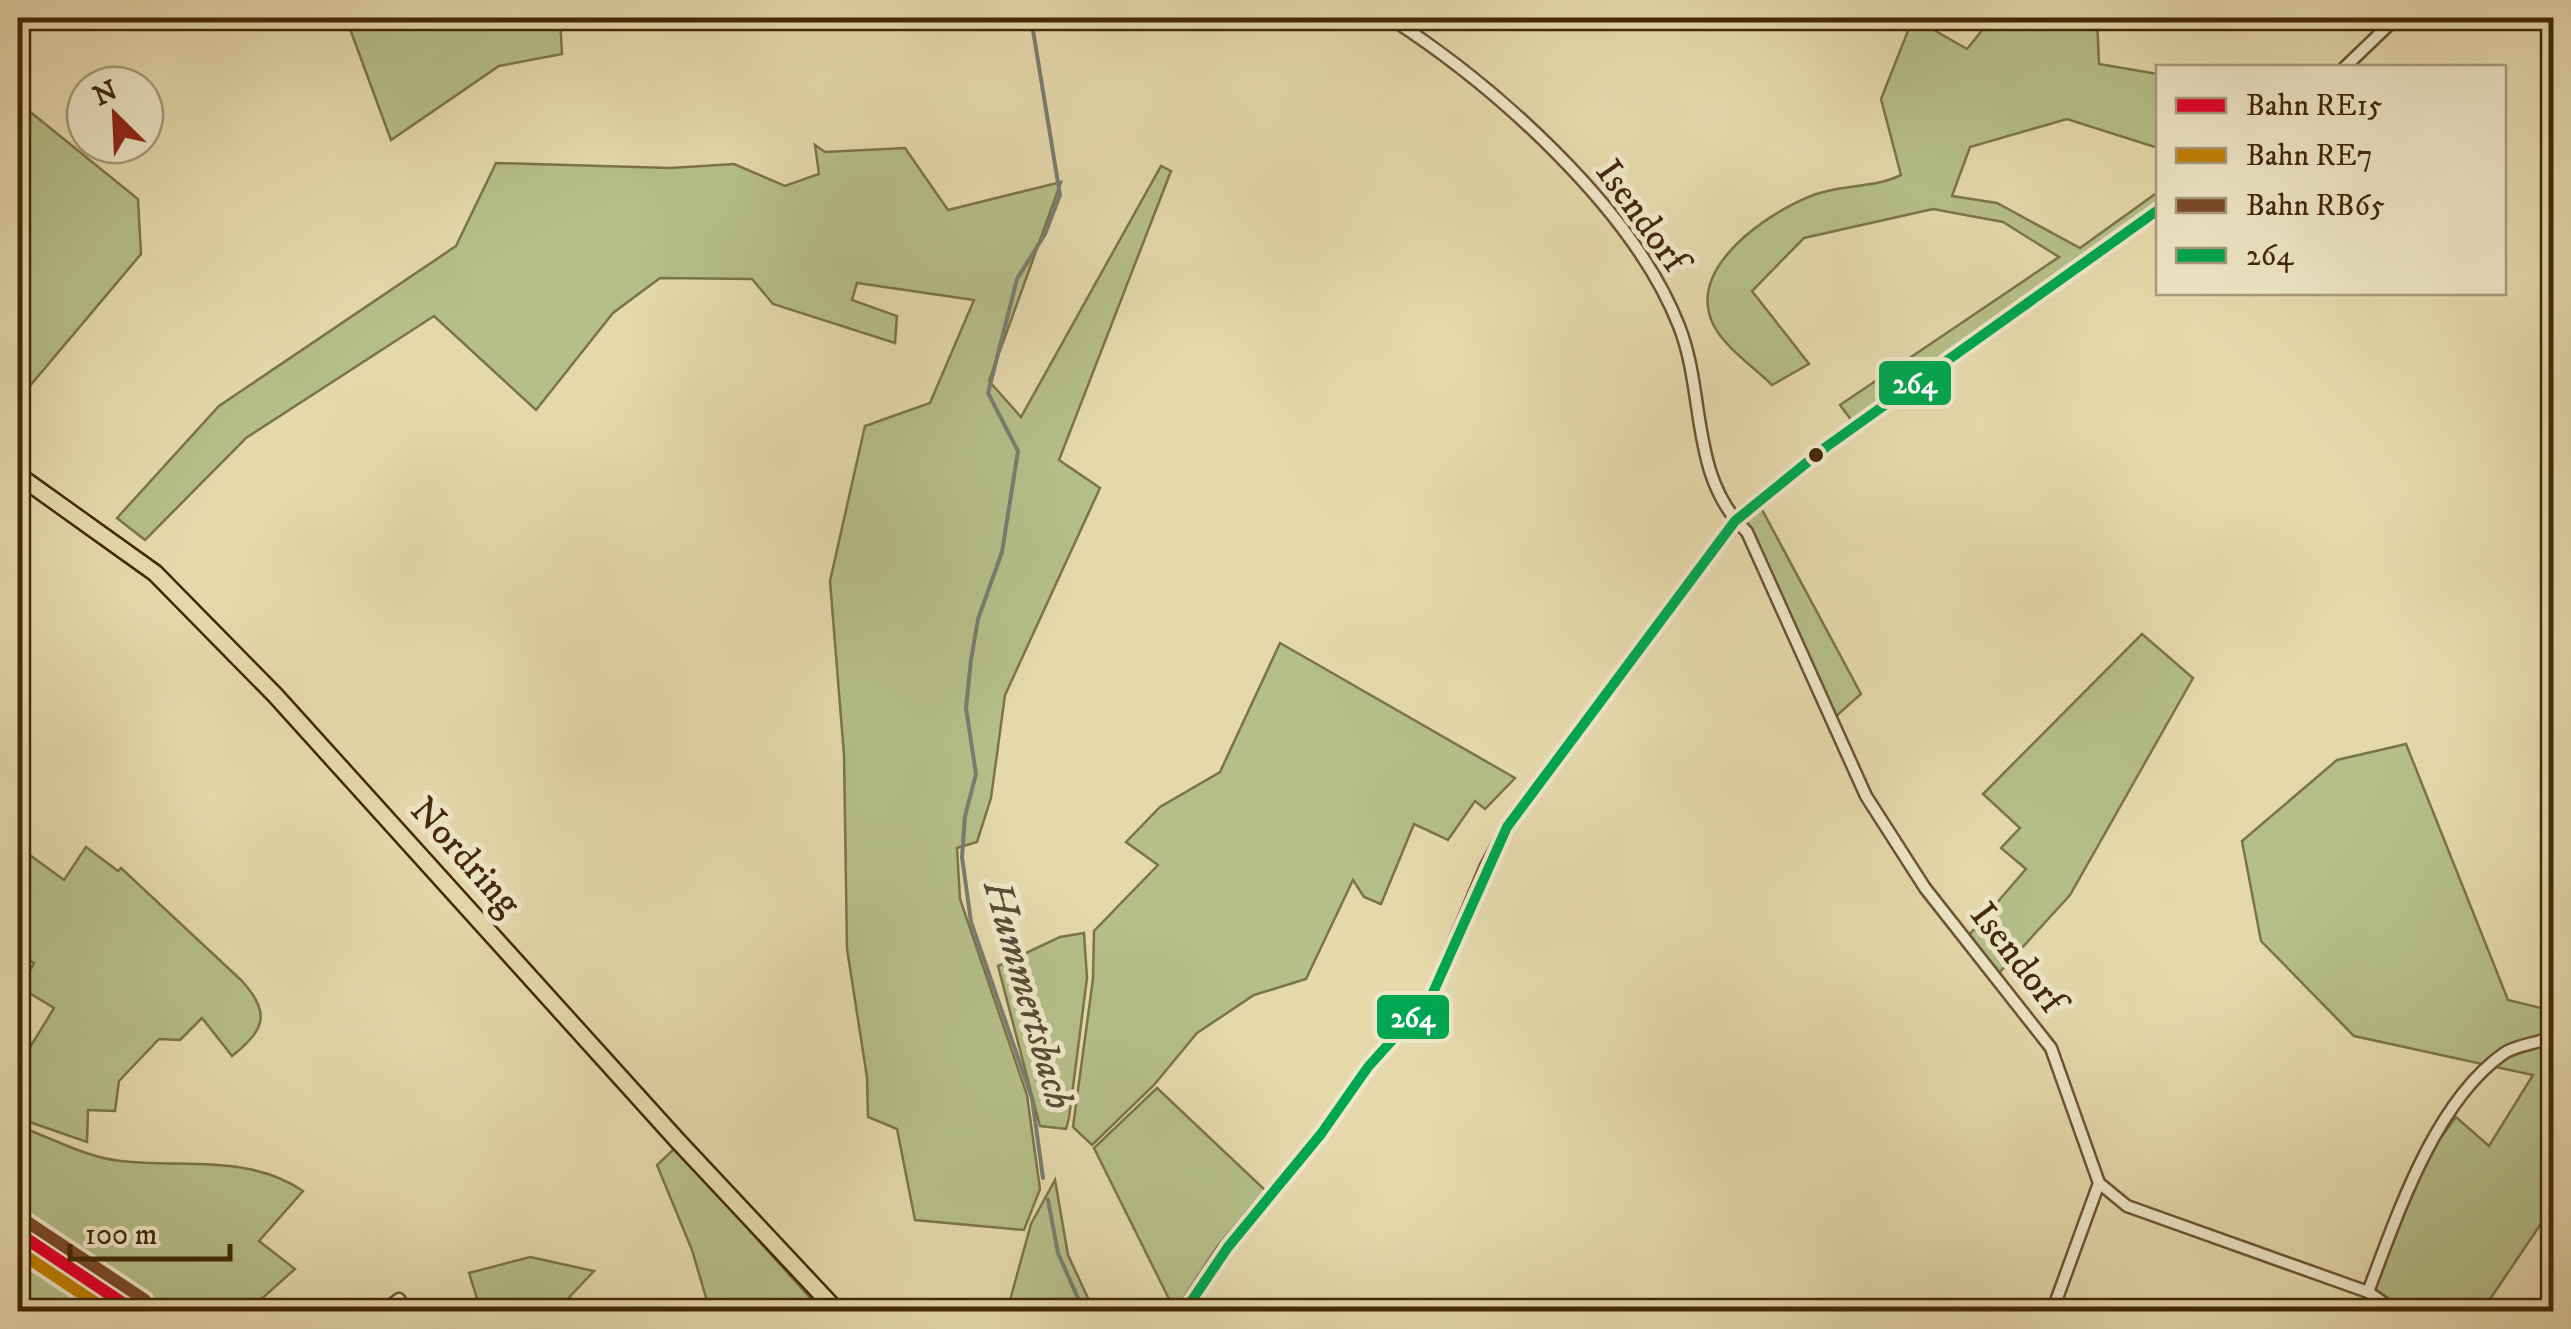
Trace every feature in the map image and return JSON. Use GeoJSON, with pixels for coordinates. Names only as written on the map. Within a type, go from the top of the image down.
{"type":"FeatureCollection","features":[{"type":"Feature","properties":{"kind":"main road","name":"Nordring"},"geometry":{"type":"LineString","coordinates":[[18,474],[156,573],[838,1312]]}},
{"type":"Feature","properties":{"kind":"street","name":"Isendorf"},"geometry":{"type":"LineString","coordinates":[[1390,18],[1526,123],[1620,229],[1680,327],[1704,455],[1735,521],[1748,532],[1866,796],[1924,888],[2050,1048],[2100,1183]]}},
{"type":"Feature","properties":{"kind":"street"},"geometry":{"type":"LineString","coordinates":[[2347,65],[2396,18]]}},
{"type":"Feature","properties":{"kind":"street"},"geometry":{"type":"LineString","coordinates":[[1184,1312],[1228,1247],[1321,1134],[1368,1068],[1430,997],[1486,866],[1507,827],[1735,521],[1826,447],[2156,211]]}},
{"type":"Feature","properties":{"kind":"street"},"geometry":{"type":"LineString","coordinates":[[2368,1292],[2431,1140],[2449,1114],[2506,1052],[2554,1036]]}},
{"type":"Feature","properties":{"kind":"street"},"geometry":{"type":"LineString","coordinates":[[2052,1312],[2100,1183],[2127,1206],[2368,1292],[2398,1312]]}},
{"type":"Feature","properties":{"kind":"street"},"geometry":{"type":"LineString","coordinates":[[382,1312],[398,1299],[408,1312]]}},
{"type":"Feature","properties":{"kind":"green space"},"geometry":{"type":"Polygon","coordinates":[[[346,18],[560,18],[562,54],[499,66],[391,140],[346,18]]]}},
{"type":"Feature","properties":{"kind":"green space"},"geometry":{"type":"Polygon","coordinates":[[[1913,18],[1967,49],[1992,18],[2097,18],[2099,64],[2156,74],[2156,147],[2067,119],[1970,147],[1952,196],[1997,203],[2080,248],[2156,193],[2156,207],[1852,421],[1840,405],[2059,257],[2003,222],[1933,209],[1804,238],[1752,291],[1809,364],[1772,385],[1732,348],[1713,324],[1708,303],[1711,282],[1736,245],[1793,204],[1833,190],[1901,175],[1881,99],[1913,18]]]}},
{"type":"Feature","properties":{"kind":"green space"},"geometry":{"type":"Polygon","coordinates":[[[18,102],[65,140],[65,165],[96,165],[138,199],[141,254],[18,400],[18,102]]]}},
{"type":"Feature","properties":{"kind":"green space"},"geometry":{"type":"Polygon","coordinates":[[[815,145],[825,152],[905,148],[948,210],[1061,182],[989,381],[1021,417],[1161,166],[1171,171],[1059,460],[1100,488],[1005,695],[991,798],[977,842],[957,848],[960,899],[1027,1095],[1040,1189],[1024,1230],[915,1220],[897,1129],[868,1117],[867,1077],[847,949],[844,755],[830,581],[865,426],[930,403],[974,300],[857,283],[852,300],[897,316],[895,343],[773,304],[752,279],[660,278],[613,313],[536,410],[434,316],[246,438],[145,540],[117,518],[219,406],[456,246],[496,163],[670,168],[734,164],[785,186],[819,174],[815,145]]]}},
{"type":"Feature","properties":{"kind":"green space"},"geometry":{"type":"Polygon","coordinates":[[[1760,506],[1861,694],[1834,718],[1745,518],[1760,506]]]}},
{"type":"Feature","properties":{"kind":"green space"},"geometry":{"type":"Polygon","coordinates":[[[2142,634],[2193,678],[2070,895],[1999,973],[1969,935],[2026,869],[2001,848],[2020,828],[1983,794],[2142,634]]]}},
{"type":"Feature","properties":{"kind":"green space"},"geometry":{"type":"Polygon","coordinates":[[[1280,643],[1515,778],[1485,809],[1475,801],[1448,840],[1414,824],[1381,904],[1364,897],[1353,880],[1306,979],[1254,995],[1197,1033],[1154,1085],[1092,1145],[1073,1127],[1093,979],[1094,931],[1158,865],[1126,842],[1160,807],[1220,772],[1280,643]]]}},
{"type":"Feature","properties":{"kind":"green space"},"geometry":{"type":"Polygon","coordinates":[[[2406,744],[2508,1000],[2553,1011],[2553,1206],[2482,1311],[2408,1311],[2373,1290],[2428,1155],[2456,1117],[2489,1146],[2533,1075],[2354,1036],[2261,941],[2242,841],[2337,760],[2406,744]]]}},
{"type":"Feature","properties":{"kind":"green space"},"geometry":{"type":"Polygon","coordinates":[[[86,847],[118,871],[121,868],[242,981],[258,1003],[260,1013],[257,1030],[232,1056],[202,1018],[180,1040],[159,1039],[119,1081],[115,1111],[88,1110],[87,1142],[18,1118],[18,1067],[54,1008],[21,988],[34,963],[18,954],[18,878],[27,853],[64,880],[86,847]]]}},
{"type":"Feature","properties":{"kind":"green space"},"geometry":{"type":"Polygon","coordinates":[[[1084,933],[1087,978],[1069,1118],[1066,1129],[1040,1126],[998,966],[1060,937],[1084,933]]]}},
{"type":"Feature","properties":{"kind":"green space"},"geometry":{"type":"Polygon","coordinates":[[[1157,1088],[1265,1190],[1217,1247],[1175,1311],[1094,1148],[1157,1088]]]}},
{"type":"Feature","properties":{"kind":"green space"},"geometry":{"type":"Polygon","coordinates":[[[18,1126],[108,1159],[238,1167],[282,1179],[303,1191],[259,1241],[295,1269],[248,1311],[150,1311],[18,1223],[18,1126]]]}},
{"type":"Feature","properties":{"kind":"green space"},"geometry":{"type":"Polygon","coordinates":[[[675,1148],[822,1311],[710,1311],[692,1250],[657,1165],[675,1148]]]}},
{"type":"Feature","properties":{"kind":"green space"},"geometry":{"type":"Polygon","coordinates":[[[1055,1180],[1068,1255],[1094,1311],[1007,1311],[1031,1224],[1055,1180]]]}},
{"type":"Feature","properties":{"kind":"green space"},"geometry":{"type":"Polygon","coordinates":[[[18,1253],[107,1311],[18,1311],[18,1253]]]}},
{"type":"Feature","properties":{"kind":"green space"},"geometry":{"type":"Polygon","coordinates":[[[530,1257],[594,1271],[561,1306],[600,1311],[481,1311],[469,1273],[530,1257]]]}},
{"type":"Feature","properties":{"kind":"waterway","name":"Hummertsbach"},"geometry":{"type":"LineString","coordinates":[[1031,18],[1060,195],[1045,234],[1017,279],[988,393],[1018,451],[1002,552],[978,619],[971,660],[966,708],[976,774],[965,816],[962,857],[971,922],[1032,1098],[1043,1178]]}},
{"type":"Feature","properties":{"kind":"waterway"},"geometry":{"type":"LineString","coordinates":[[18,850],[22,857],[18,898]]}},
{"type":"Feature","properties":{"kind":"waterway","name":"Hummertsbach"},"geometry":{"type":"LineString","coordinates":[[1048,1200],[1058,1253],[1084,1312]]}},
{"type":"Feature","properties":{"kind":"rail line","name":"RB65"},"geometry":{"type":"LineString","coordinates":[[26,1221],[145,1300]]}},
{"type":"Feature","properties":{"kind":"rail line","name":"RE15"},"geometry":{"type":"LineString","coordinates":[[18,1233],[136,1312]]}},
{"type":"Feature","properties":{"kind":"rail line","name":"RE7"},"geometry":{"type":"LineString","coordinates":[[18,1251],[109,1312]]}},
{"type":"Feature","properties":{"kind":"transit line","name":"264"},"geometry":{"type":"LineString","coordinates":[[1184,1312],[1228,1247],[1321,1134],[1368,1067],[1431,997],[1507,827],[1735,521],[1826,447],[2156,211]]}}]}
